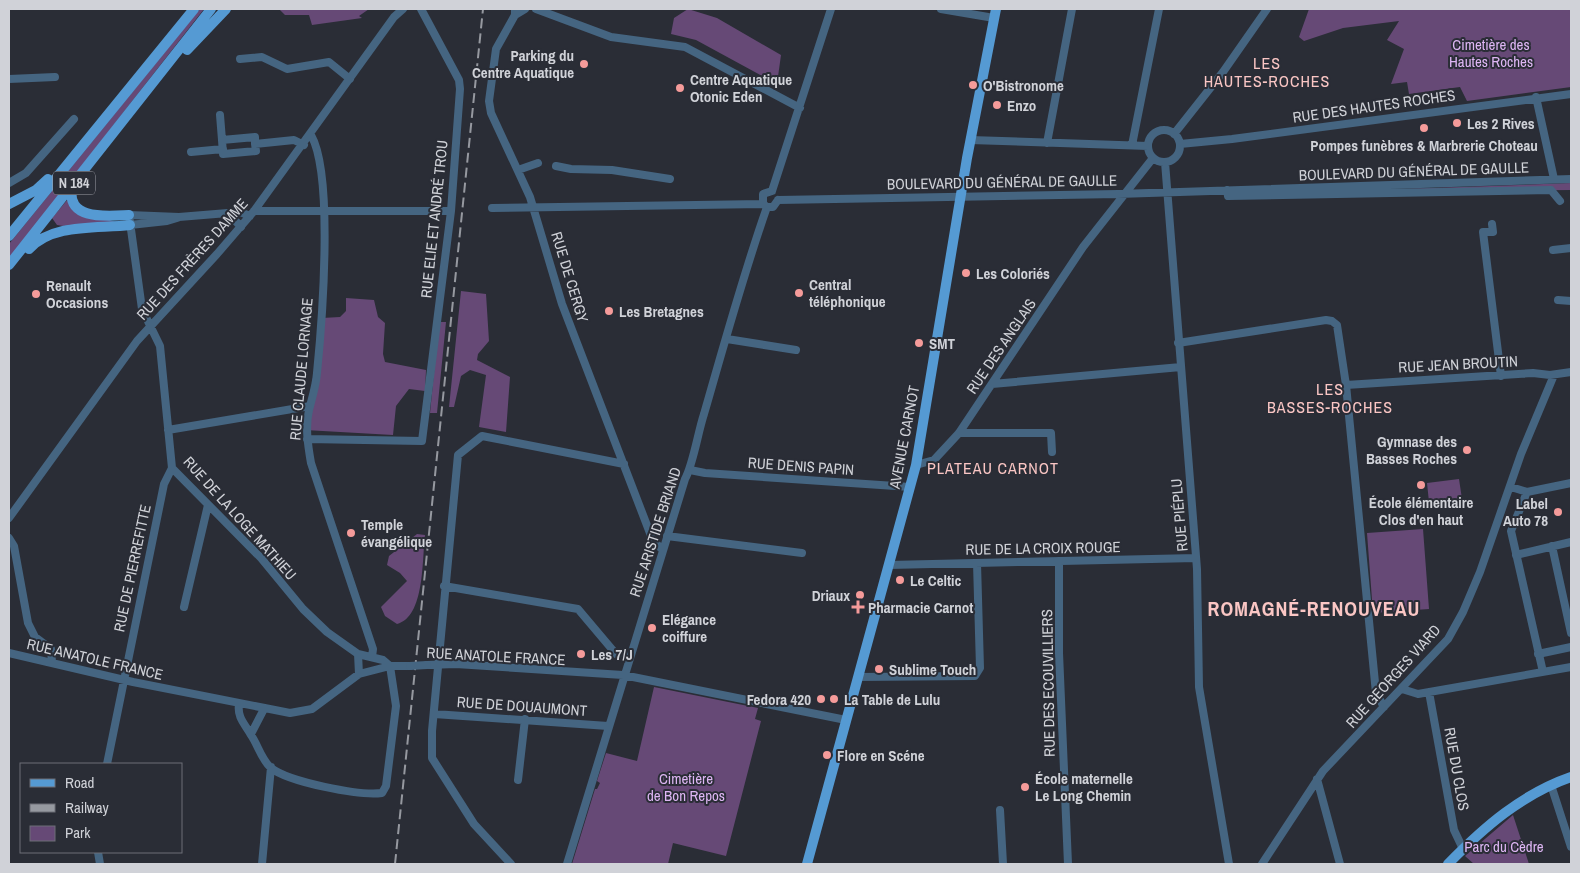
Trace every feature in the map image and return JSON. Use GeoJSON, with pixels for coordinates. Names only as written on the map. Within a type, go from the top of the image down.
{"type":"FeatureCollection","features":[{"type":"Feature","properties":{"kind":"main road","name":"N 184"},"geometry":{"type":"LineString","coordinates":[[9,236],[193,9]]}},
{"type":"Feature","properties":{"kind":"main road","name":"N 184"},"geometry":{"type":"LineString","coordinates":[[9,266],[211,9]]}},
{"type":"Feature","properties":{"kind":"main road"},"geometry":{"type":"LineString","coordinates":[[139,100],[226,9]]}},
{"type":"Feature","properties":{"kind":"main road","name":"AVENUE CARNOT"},"geometry":{"type":"LineString","coordinates":[[807,864],[916,465],[970,140],[995,14]]}},
{"type":"Feature","properties":{"kind":"main road"},"geometry":{"type":"LineString","coordinates":[[9,204],[36,190],[71,158]]}},
{"type":"Feature","properties":{"kind":"main road"},"geometry":{"type":"LineString","coordinates":[[72,186],[72,201],[78,209],[87,215],[129,220]]}},
{"type":"Feature","properties":{"kind":"main road"},"geometry":{"type":"LineString","coordinates":[[9,271],[38,240],[48,234],[129,220]]}},
{"type":"Feature","properties":{"kind":"main road"},"geometry":{"type":"LineString","coordinates":[[1448,864],[1508,810],[1551,785],[1571,777]]}},
{"type":"Feature","properties":{"kind":"street","name":"RUE DES FRÈRES DAMME"},"geometry":{"type":"LineString","coordinates":[[394,17],[397,9]]}},
{"type":"Feature","properties":{"kind":"street","name":"RUE DES FRÈRES DAMME"},"geometry":{"type":"LineString","coordinates":[[9,518],[109,377],[150,328],[241,228],[304,145],[394,17],[403,9]]}},
{"type":"Feature","properties":{"kind":"street","name":"RUE ELIE ET ANDRÉ TROU"},"geometry":{"type":"LineString","coordinates":[[307,439],[422,440],[451,211],[458,126],[459,80],[421,9]]}},
{"type":"Feature","properties":{"kind":"street"},"geometry":{"type":"LineString","coordinates":[[515,12],[525,9]]}},
{"type":"Feature","properties":{"kind":"street"},"geometry":{"type":"LineString","coordinates":[[536,9],[611,37],[685,47],[800,108]]}},
{"type":"Feature","properties":{"kind":"street"},"geometry":{"type":"LineString","coordinates":[[772,191],[832,9]]}},
{"type":"Feature","properties":{"kind":"street"},"geometry":{"type":"LineString","coordinates":[[941,9],[995,14]]}},
{"type":"Feature","properties":{"kind":"street"},"geometry":{"type":"LineString","coordinates":[[1047,143],[1072,9]]}},
{"type":"Feature","properties":{"kind":"street"},"geometry":{"type":"LineString","coordinates":[[1132,146],[1159,9]]}},
{"type":"Feature","properties":{"kind":"street"},"geometry":{"type":"LineString","coordinates":[[1174,134],[1223,72],[1267,9]]}},
{"type":"Feature","properties":{"kind":"street","name":"RUE DE CERGY"},"geometry":{"type":"LineString","coordinates":[[515,12],[496,49],[489,101],[491,113],[534,207],[562,304],[653,541],[663,550]]}},
{"type":"Feature","properties":{"kind":"street"},"geometry":{"type":"LineString","coordinates":[[240,59],[262,57],[287,69],[329,62],[350,79]]}},
{"type":"Feature","properties":{"kind":"street"},"geometry":{"type":"LineString","coordinates":[[9,79],[56,78]]}},
{"type":"Feature","properties":{"kind":"street","name":"RUE DES HAUTES ROCHES"},"geometry":{"type":"LineString","coordinates":[[1180,144],[1571,94]]}},
{"type":"Feature","properties":{"kind":"street"},"geometry":{"type":"LineString","coordinates":[[1536,97],[1554,179]]}},
{"type":"Feature","properties":{"kind":"street"},"geometry":{"type":"LineString","coordinates":[[220,115],[223,154],[256,151],[255,137],[222,140]]}},
{"type":"Feature","properties":{"kind":"street"},"geometry":{"type":"LineString","coordinates":[[9,183],[26,173],[74,120]]}},
{"type":"Feature","properties":{"kind":"street"},"geometry":{"type":"LineString","coordinates":[[1164,130],[1174,134],[1180,144],[1176,156],[1165,162],[1153,158],[1148,146],[1155,133],[1164,130]]}},
{"type":"Feature","properties":{"kind":"street","name":"RUE CLAUDE LORNAGE"},"geometry":{"type":"LineString","coordinates":[[310,136],[317,149],[324,212],[317,375],[310,406],[307,439],[311,463],[369,635],[373,649],[372,657]]}},
{"type":"Feature","properties":{"kind":"street"},"geometry":{"type":"LineString","coordinates":[[255,144],[294,140],[304,145]]}},
{"type":"Feature","properties":{"kind":"street"},"geometry":{"type":"LineString","coordinates":[[970,140],[1148,146]]}},
{"type":"Feature","properties":{"kind":"street"},"geometry":{"type":"LineString","coordinates":[[191,152],[223,149]]}},
{"type":"Feature","properties":{"kind":"street","name":"RUE DES ANGLAIS"},"geometry":{"type":"LineString","coordinates":[[916,465],[934,460],[959,433],[1083,247],[1153,158]]}},
{"type":"Feature","properties":{"kind":"street","name":"RUE PIÉPLU"},"geometry":{"type":"LineString","coordinates":[[1165,162],[1196,558],[1200,624],[1199,687],[1229,864]]}},
{"type":"Feature","properties":{"kind":"street"},"geometry":{"type":"LineString","coordinates":[[518,170],[538,163]]}},
{"type":"Feature","properties":{"kind":"street"},"geometry":{"type":"LineString","coordinates":[[556,166],[571,170],[612,170],[670,179]]}},
{"type":"Feature","properties":{"kind":"street","name":"BOULEVARD DU GÉNÉRAL DE GAULLE"},"geometry":{"type":"LineString","coordinates":[[778,200],[1126,194],[1536,182],[1571,179]]}},
{"type":"Feature","properties":{"kind":"street","name":"BOULEVARD DU GÉNÉRAL DE GAULLE"},"geometry":{"type":"LineString","coordinates":[[1227,190],[1228,196],[1551,190],[1560,201]]}},
{"type":"Feature","properties":{"kind":"street"},"geometry":{"type":"LineString","coordinates":[[492,208],[775,205],[778,200],[772,191]]}},
{"type":"Feature","properties":{"kind":"street"},"geometry":{"type":"LineString","coordinates":[[765,205],[762,194],[772,191]]}},
{"type":"Feature","properties":{"kind":"street","name":"RUE ARISTIDE BRIAND"},"geometry":{"type":"LineString","coordinates":[[567,864],[623,675],[685,479],[690,470],[691,459],[765,205]]}},
{"type":"Feature","properties":{"kind":"street"},"geometry":{"type":"LineString","coordinates":[[129,220],[167,221],[179,217],[240,212],[451,211]]}},
{"type":"Feature","properties":{"kind":"street"},"geometry":{"type":"LineString","coordinates":[[222,214],[232,217],[241,228]]}},
{"type":"Feature","properties":{"kind":"street","name":"RUE DE LA LOGE MATHIEU"},"geometry":{"type":"LineString","coordinates":[[129,220],[142,309],[160,346],[172,468],[261,558],[303,609],[327,632],[358,654],[383,660],[390,666]]}},
{"type":"Feature","properties":{"kind":"street"},"geometry":{"type":"LineString","coordinates":[[1492,224],[1493,232],[1484,232],[1501,376]]}},
{"type":"Feature","properties":{"kind":"street"},"geometry":{"type":"LineString","coordinates":[[1553,250],[1571,248]]}},
{"type":"Feature","properties":{"kind":"street"},"geometry":{"type":"LineString","coordinates":[[1558,300],[1571,301]]}},
{"type":"Feature","properties":{"kind":"street"},"geometry":{"type":"LineString","coordinates":[[1178,343],[1332,321],[1339,330],[1376,693],[1384,707]]}},
{"type":"Feature","properties":{"kind":"street"},"geometry":{"type":"LineString","coordinates":[[727,339],[796,350]]}},
{"type":"Feature","properties":{"kind":"street"},"geometry":{"type":"LineString","coordinates":[[992,384],[1180,367]]}},
{"type":"Feature","properties":{"kind":"street","name":"RUE JEAN BROUTIN"},"geometry":{"type":"LineString","coordinates":[[1346,384],[1541,373],[1554,375],[1571,372]]}},
{"type":"Feature","properties":{"kind":"street","name":"RUE GEORGES VIARD"},"geometry":{"type":"LineString","coordinates":[[1262,864],[1317,779],[1448,639],[1463,612],[1511,487],[1521,454],[1554,375]]}},
{"type":"Feature","properties":{"kind":"street"},"geometry":{"type":"LineString","coordinates":[[168,430],[310,406]]}},
{"type":"Feature","properties":{"kind":"street"},"geometry":{"type":"LineString","coordinates":[[959,433],[1051,433],[1052,452]]}},
{"type":"Feature","properties":{"kind":"street"},"geometry":{"type":"LineString","coordinates":[[510,864],[474,824],[432,758],[444,586],[458,455],[482,436],[624,464]]}},
{"type":"Feature","properties":{"kind":"street","name":"RUE DE PIERREFITTE"},"geometry":{"type":"LineString","coordinates":[[107,763],[164,484],[172,468]]}},
{"type":"Feature","properties":{"kind":"street","name":"RUE DENIS PAPIN"},"geometry":{"type":"LineString","coordinates":[[690,470],[705,473],[910,487]]}},
{"type":"Feature","properties":{"kind":"street"},"geometry":{"type":"LineString","coordinates":[[1511,487],[1527,492],[1571,483]]}},
{"type":"Feature","properties":{"kind":"street"},"geometry":{"type":"LineString","coordinates":[[1527,492],[1511,531],[1543,672]]}},
{"type":"Feature","properties":{"kind":"street"},"geometry":{"type":"LineString","coordinates":[[184,607],[208,505]]}},
{"type":"Feature","properties":{"kind":"street"},"geometry":{"type":"LineString","coordinates":[[667,536],[802,553]]}},
{"type":"Feature","properties":{"kind":"street"},"geometry":{"type":"LineString","coordinates":[[9,538],[14,546],[28,623],[35,637],[52,650],[52,662]]}},
{"type":"Feature","properties":{"kind":"street"},"geometry":{"type":"LineString","coordinates":[[1516,555],[1571,542]]}},
{"type":"Feature","properties":{"kind":"street"},"geometry":{"type":"LineString","coordinates":[[1552,546],[1571,633]]}},
{"type":"Feature","properties":{"kind":"street","name":"RUE DE LA CROIX ROUGE"},"geometry":{"type":"LineString","coordinates":[[890,565],[1196,558]]}},
{"type":"Feature","properties":{"kind":"street","name":"RUE DES ECOUVILLIERS"},"geometry":{"type":"LineString","coordinates":[[1059,561],[1059,653],[1068,864]]}},
{"type":"Feature","properties":{"kind":"street"},"geometry":{"type":"LineString","coordinates":[[858,678],[976,676],[980,668],[977,563]]}},
{"type":"Feature","properties":{"kind":"street"},"geometry":{"type":"LineString","coordinates":[[444,586],[578,609],[616,654],[628,659]]}},
{"type":"Feature","properties":{"kind":"street"},"geometry":{"type":"LineString","coordinates":[[1538,654],[1571,647]]}},
{"type":"Feature","properties":{"kind":"street","name":"RUE ANATOLE FRANCE"},"geometry":{"type":"LineString","coordinates":[[9,653],[123,680],[290,713],[312,709],[360,674],[390,666],[439,664],[623,675],[846,720]]}},
{"type":"Feature","properties":{"kind":"street"},"geometry":{"type":"LineString","coordinates":[[358,654],[360,674]]}},
{"type":"Feature","properties":{"kind":"street"},"geometry":{"type":"LineString","coordinates":[[240,704],[238,711],[242,722],[271,767],[318,786],[346,792],[382,793],[386,786],[396,706],[390,666]]}},
{"type":"Feature","properties":{"kind":"street"},"geometry":{"type":"LineString","coordinates":[[1402,689],[1418,694],[1571,667]]}},
{"type":"Feature","properties":{"kind":"street","name":"RUE DU CLOS"},"geometry":{"type":"LineString","coordinates":[[1429,692],[1454,830],[1463,849]]}},
{"type":"Feature","properties":{"kind":"street"},"geometry":{"type":"LineString","coordinates":[[251,734],[264,709]]}},
{"type":"Feature","properties":{"kind":"street","name":"RUE DE DOUAUMONT"},"geometry":{"type":"LineString","coordinates":[[434,714],[608,726]]}},
{"type":"Feature","properties":{"kind":"street"},"geometry":{"type":"LineString","coordinates":[[518,780],[525,719]]}},
{"type":"Feature","properties":{"kind":"street"},"geometry":{"type":"LineString","coordinates":[[262,864],[271,767]]}},
{"type":"Feature","properties":{"kind":"street"},"geometry":{"type":"LineString","coordinates":[[1317,779],[1340,864]]}},
{"type":"Feature","properties":{"kind":"street"},"geometry":{"type":"LineString","coordinates":[[1551,785],[1571,848]]}},
{"type":"Feature","properties":{"kind":"street"},"geometry":{"type":"LineString","coordinates":[[1000,810],[1003,864]]}},
{"type":"Feature","properties":{"kind":"green space"},"geometry":{"type":"Polygon","coordinates":[[[200,9],[204,9],[9,259],[9,244],[200,9]]]}},
{"type":"Feature","properties":{"kind":"green space"},"geometry":{"type":"Polygon","coordinates":[[[279,9],[369,9],[359,16],[362,18],[312,25],[309,15],[285,15],[279,9]]]}},
{"type":"Feature","properties":{"kind":"green space"},"geometry":{"type":"Polygon","coordinates":[[[688,9],[717,18],[781,55],[777,84],[696,40],[671,34],[674,18],[688,9]]]}},
{"type":"Feature","properties":{"kind":"green space","name":"Cimetière des Hautes Roches"},"geometry":{"type":"Polygon","coordinates":[[[1309,9],[1571,9],[1571,87],[1467,101],[1460,87],[1409,94],[1407,82],[1391,84],[1404,49],[1387,40],[1399,21],[1343,28],[1304,41],[1299,37],[1309,9]]]}},
{"type":"Feature","properties":{"kind":"green space"},"geometry":{"type":"Polygon","coordinates":[[[1571,183],[1571,190],[1406,192],[1406,189],[1571,183]]]}},
{"type":"Feature","properties":{"kind":"green space"},"geometry":{"type":"Polygon","coordinates":[[[68,199],[71,206],[115,222],[57,225],[52,218],[68,199]]]}},
{"type":"Feature","properties":{"kind":"green space"},"geometry":{"type":"Polygon","coordinates":[[[461,291],[486,294],[489,341],[478,354],[477,360],[510,377],[506,432],[479,427],[486,375],[470,370],[461,376],[454,407],[449,407],[461,291]]]}},
{"type":"Feature","properties":{"kind":"green space"},"geometry":{"type":"Polygon","coordinates":[[[346,298],[374,300],[378,317],[385,323],[383,354],[385,362],[426,370],[425,391],[409,389],[396,406],[393,435],[305,430],[322,318],[340,317],[346,311],[346,298]]]}},
{"type":"Feature","properties":{"kind":"green space"},"geometry":{"type":"Polygon","coordinates":[[[439,322],[446,322],[437,413],[430,413],[439,322]]]}},
{"type":"Feature","properties":{"kind":"green space"},"geometry":{"type":"Polygon","coordinates":[[[1459,479],[1462,499],[1429,502],[1427,483],[1459,479]]]}},
{"type":"Feature","properties":{"kind":"green space"},"geometry":{"type":"Polygon","coordinates":[[[1423,529],[1429,609],[1373,613],[1367,533],[1423,529]]]}},
{"type":"Feature","properties":{"kind":"green space"},"geometry":{"type":"Polygon","coordinates":[[[417,534],[425,535],[420,586],[413,611],[406,619],[397,624],[385,616],[381,607],[407,581],[400,573],[387,565],[389,556],[417,534]]]}},
{"type":"Feature","properties":{"kind":"green space","name":"Cimetière de Bon Repos"},"geometry":{"type":"Polygon","coordinates":[[[654,687],[758,708],[755,719],[761,721],[726,856],[673,843],[668,864],[572,864],[595,789],[597,789],[600,783],[597,781],[606,753],[637,761],[654,687]]]}},
{"type":"Feature","properties":{"kind":"green space","name":"Parc du Cèdre"},"geometry":{"type":"Polygon","coordinates":[[[1513,815],[1529,864],[1474,864],[1465,856],[1513,815]]]}},
{"type":"Feature","properties":{"kind":"railway"},"geometry":{"type":"LineString","coordinates":[[395,864],[483,9]]}},
{"type":"Feature","properties":{"kind":"place","name":"Parking du Centre Aquatique"},"geometry":{"type":"Point","coordinates":[584,64]}},
{"type":"Feature","properties":{"kind":"place","name":"O'Bistronome"},"geometry":{"type":"Point","coordinates":[973,85]}},
{"type":"Feature","properties":{"kind":"place","name":"Centre Aquatique Otonic Eden"},"geometry":{"type":"Point","coordinates":[680,88]}},
{"type":"Feature","properties":{"kind":"place","name":"Enzo"},"geometry":{"type":"Point","coordinates":[997,105]}},
{"type":"Feature","properties":{"kind":"place","name":"Les 2 Rives"},"geometry":{"type":"Point","coordinates":[1457,123]}},
{"type":"Feature","properties":{"kind":"place","name":"Pompes funèbres & Marbrerie Choteau"},"geometry":{"type":"Point","coordinates":[1424,128]}},
{"type":"Feature","properties":{"kind":"place","name":"Les Coloriés"},"geometry":{"type":"Point","coordinates":[966,273]}},
{"type":"Feature","properties":{"kind":"place","name":"Central téléphonique"},"geometry":{"type":"Point","coordinates":[799,293]}},
{"type":"Feature","properties":{"kind":"place","name":"Renault Occasions"},"geometry":{"type":"Point","coordinates":[36,294]}},
{"type":"Feature","properties":{"kind":"place","name":"Les Bretagnes"},"geometry":{"type":"Point","coordinates":[609,311]}},
{"type":"Feature","properties":{"kind":"place","name":"SMT"},"geometry":{"type":"Point","coordinates":[919,343]}},
{"type":"Feature","properties":{"kind":"place","name":"Gymnase des Basses Roches"},"geometry":{"type":"Point","coordinates":[1467,450]}},
{"type":"Feature","properties":{"kind":"place","name":"École élémentaire Clos d'en haut"},"geometry":{"type":"Point","coordinates":[1421,485]}},
{"type":"Feature","properties":{"kind":"place","name":"Label Auto 78"},"geometry":{"type":"Point","coordinates":[1558,512]}},
{"type":"Feature","properties":{"kind":"place","name":"Temple évangélique"},"geometry":{"type":"Point","coordinates":[351,533]}},
{"type":"Feature","properties":{"kind":"place","name":"Le Celtic"},"geometry":{"type":"Point","coordinates":[900,580]}},
{"type":"Feature","properties":{"kind":"place","name":"Driaux"},"geometry":{"type":"Point","coordinates":[860,595]}},
{"type":"Feature","properties":{"kind":"place","name":"Pharmacie Carnot"},"geometry":{"type":"Point","coordinates":[858,607]}},
{"type":"Feature","properties":{"kind":"place","name":"Elégance coiffure"},"geometry":{"type":"Point","coordinates":[652,628]}},
{"type":"Feature","properties":{"kind":"place","name":"Les 7/J"},"geometry":{"type":"Point","coordinates":[581,654]}},
{"type":"Feature","properties":{"kind":"place","name":"Sublime Touch"},"geometry":{"type":"Point","coordinates":[879,669]}},
{"type":"Feature","properties":{"kind":"place","name":"Fedora 420"},"geometry":{"type":"Point","coordinates":[821,699]}},
{"type":"Feature","properties":{"kind":"place","name":"La Table de Lulu"},"geometry":{"type":"Point","coordinates":[834,699]}},
{"type":"Feature","properties":{"kind":"place","name":"Flore en Scéne"},"geometry":{"type":"Point","coordinates":[827,755]}},
{"type":"Feature","properties":{"kind":"place","name":"École maternelle Le Long Chemin"},"geometry":{"type":"Point","coordinates":[1025,787]}},
{"type":"Feature","properties":{"kind":"district","name":"LES HAUTES-ROCHES"},"geometry":{"type":"Point","coordinates":[1267,72]}},
{"type":"Feature","properties":{"kind":"district","name":"LES BASSES-ROCHES"},"geometry":{"type":"Point","coordinates":[1330,398]}},
{"type":"Feature","properties":{"kind":"district","name":"PLATEAU CARNOT"},"geometry":{"type":"Point","coordinates":[993,468]}},
{"type":"Feature","properties":{"kind":"district","name":"ROMAGNÉ-RENOUVEAU"},"geometry":{"type":"Point","coordinates":[1314,608]}}]}
